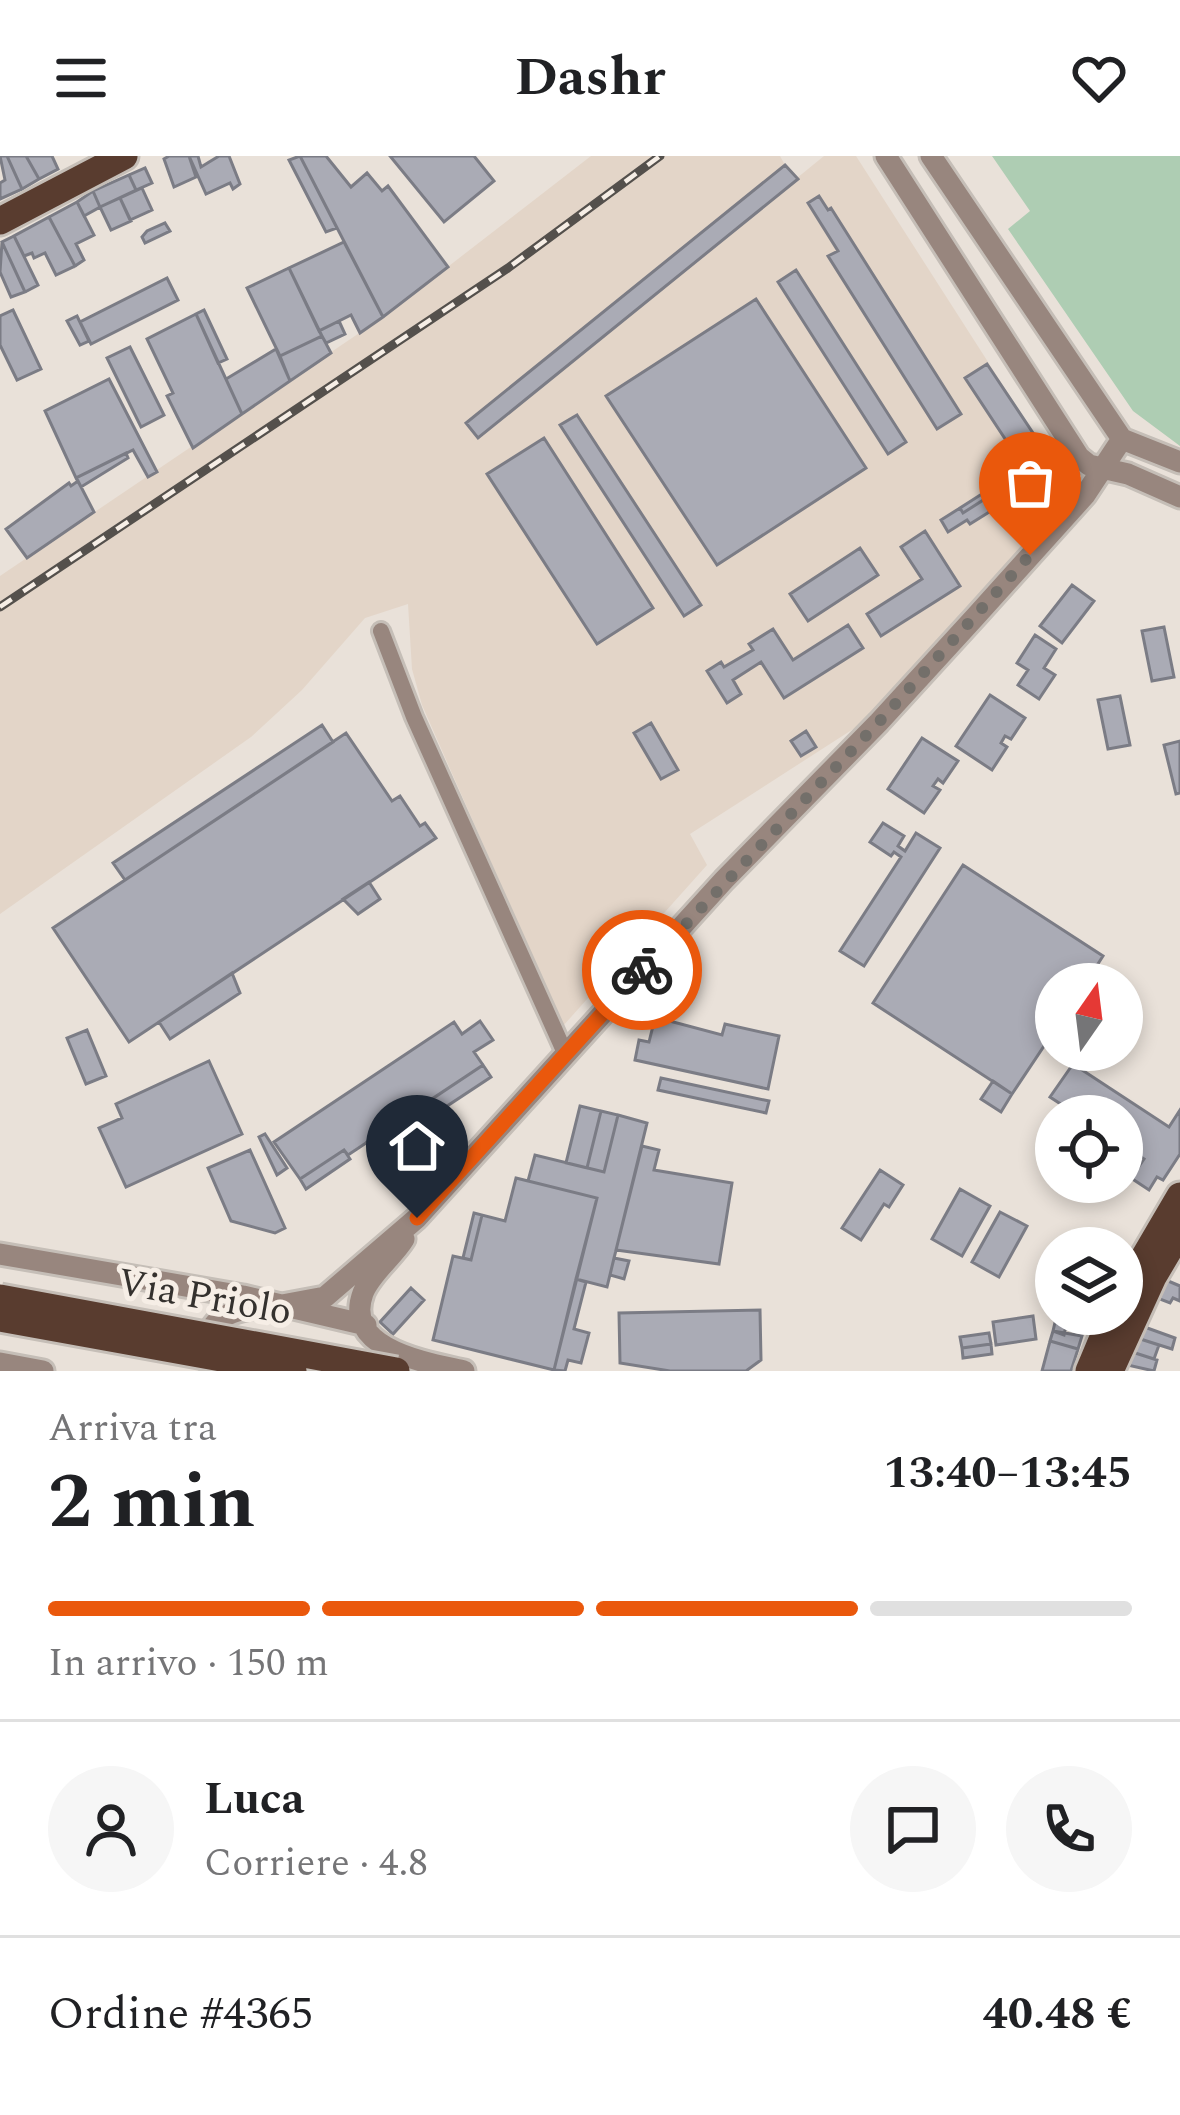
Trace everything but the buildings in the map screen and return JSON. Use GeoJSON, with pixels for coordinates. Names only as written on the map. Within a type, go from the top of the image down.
{"type":"FeatureCollection","features":[{"type":"Feature","properties":{"kind":"main road"},"geometry":{"type":"LineString","coordinates":[[0,221],[124,156]]}},
{"type":"Feature","properties":{"kind":"main road"},"geometry":{"type":"LineString","coordinates":[[1143,1259],[1180,1196]]}},
{"type":"Feature","properties":{"kind":"main road"},"geometry":{"type":"LineString","coordinates":[[1110,1371],[1180,1231]]}},
{"type":"Feature","properties":{"kind":"main road","name":"Via Priolo"},"geometry":{"type":"LineString","coordinates":[[0,1298],[396,1371]]}},
{"type":"Feature","properties":{"kind":"main road","name":"Via Priolo"},"geometry":{"type":"LineString","coordinates":[[0,1318],[293,1371]]}},
{"type":"Feature","properties":{"kind":"main road"},"geometry":{"type":"LineString","coordinates":[[1089,1371],[1104,1335]]}},
{"type":"Feature","properties":{"kind":"street"},"geometry":{"type":"LineString","coordinates":[[931,156],[1122,439],[1180,462]]}},
{"type":"Feature","properties":{"kind":"street"},"geometry":{"type":"LineString","coordinates":[[888,157],[1078,457],[1180,497]]}},
{"type":"Feature","properties":{"kind":"street"},"geometry":{"type":"LineString","coordinates":[[1034,384],[1068,362]]}},
{"type":"Feature","properties":{"kind":"street"},"geometry":{"type":"LineString","coordinates":[[364,1371],[355,1325],[364,1289],[417,1218],[724,880],[893,707],[1084,495],[1122,439]]}},
{"type":"Feature","properties":{"kind":"street"},"geometry":{"type":"LineString","coordinates":[[381,631],[414,717],[565,1053]]}},
{"type":"Feature","properties":{"kind":"street"},"geometry":{"type":"LineString","coordinates":[[213,1371],[206,1345],[215,1322],[233,1310],[308,1302],[339,1288],[417,1218]]}},
{"type":"Feature","properties":{"kind":"street"},"geometry":{"type":"LineString","coordinates":[[0,1254],[97,1268],[279,1305],[355,1325],[398,1354],[464,1371]]}},
{"type":"Feature","properties":{"kind":"street"},"geometry":{"type":"LineString","coordinates":[[0,1364],[44,1371]]}},
{"type":"Feature","properties":{"kind":"shaded area"},"geometry":{"type":"Polygon","coordinates":[[[591,156],[780,156],[785,165],[467,423],[478,438],[824,156],[856,156],[1072,493],[861,724],[690,834],[707,865],[563,1026],[422,705],[412,669],[408,604],[365,618],[302,690],[251,737],[0,914],[0,576],[383,317],[591,156]]]}},
{"type":"Feature","properties":{"kind":"green space"},"geometry":{"type":"Polygon","coordinates":[[[992,156],[1180,156],[1180,446],[1133,411],[1008,229],[1030,211],[992,156]]]}},
{"type":"Feature","properties":{"kind":"railway"},"geometry":{"type":"LineString","coordinates":[[0,607],[508,268],[660,156]]}},
{"type":"Feature","properties":{"kind":"way so far"},"geometry":{"type":"LineString","coordinates":[[642,970],[879,722],[1030,555]]}},
{"type":"Feature","properties":{"kind":"route"},"geometry":{"type":"LineString","coordinates":[[417,1218],[642,970]]}}]}
